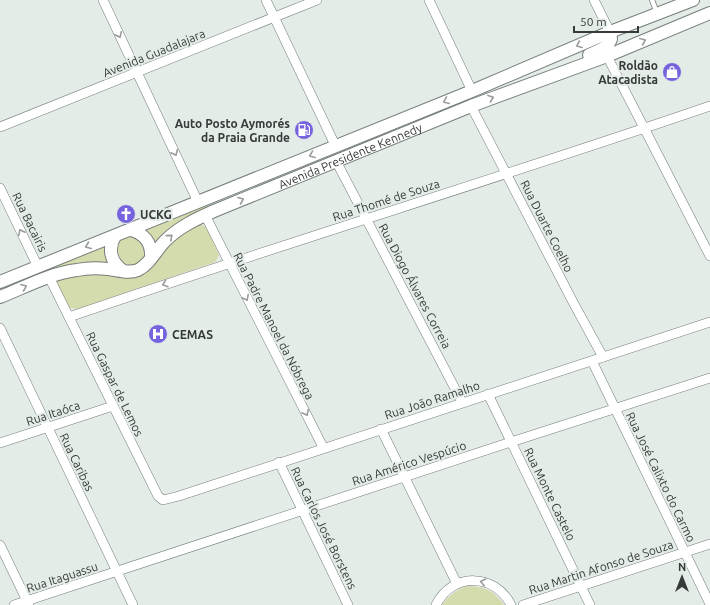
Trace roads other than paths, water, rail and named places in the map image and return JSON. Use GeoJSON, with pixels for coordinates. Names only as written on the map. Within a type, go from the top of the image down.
{"type":"FeatureCollection","features":[{"type":"Feature","properties":{"kind":"main road","name":"Avenida Presidente Kennedy"},"geometry":{"type":"LineString","coordinates":[[0,282],[472,90],[610,32],[693,0]]}},
{"type":"Feature","properties":{"kind":"main road","name":"Avenida Presidente Kennedy"},"geometry":{"type":"LineString","coordinates":[[0,297],[49,277],[79,269],[101,268],[128,272],[139,269],[151,258],[160,246],[184,225],[205,215],[470,106],[607,56],[710,12]]}},
{"type":"Feature","properties":{"kind":"main road"},"geometry":{"type":"LineString","coordinates":[[566,70],[571,65],[608,45],[611,39],[610,32]]}},
{"type":"Feature","properties":{"kind":"main road"},"geometry":{"type":"LineString","coordinates":[[130,230],[135,231],[145,237],[150,245],[151,258]]}},
{"type":"Feature","properties":{"kind":"main road"},"geometry":{"type":"LineString","coordinates":[[115,236],[111,244],[111,255],[115,264],[122,270]]}},
{"type":"Feature","properties":{"kind":"street"},"geometry":{"type":"LineString","coordinates":[[103,0],[198,202]]}},
{"type":"Feature","properties":{"kind":"street"},"geometry":{"type":"LineString","coordinates":[[266,0],[335,145]]}},
{"type":"Feature","properties":{"kind":"street","name":"Avenida Guadalajara"},"geometry":{"type":"LineString","coordinates":[[0,127],[317,0]]}},
{"type":"Feature","properties":{"kind":"street"},"geometry":{"type":"LineString","coordinates":[[429,0],[472,90]]}},
{"type":"Feature","properties":{"kind":"street"},"geometry":{"type":"LineString","coordinates":[[594,0],[610,32]]}},
{"type":"Feature","properties":{"kind":"street"},"geometry":{"type":"LineString","coordinates":[[607,56],[710,256]]}},
{"type":"Feature","properties":{"kind":"street","name":"Rua Duarte Coelho"},"geometry":{"type":"LineString","coordinates":[[470,106],[603,357]]}},
{"type":"Feature","properties":{"kind":"street","name":"Rua Thomé de Souza"},"geometry":{"type":"LineString","coordinates":[[68,318],[228,263],[507,174],[710,106]]}},
{"type":"Feature","properties":{"kind":"street","name":"Rua Diogo Álvares Correia"},"geometry":{"type":"LineString","coordinates":[[336,161],[462,402]]}},
{"type":"Feature","properties":{"kind":"street","name":"Rua Bacairis"},"geometry":{"type":"LineString","coordinates":[[0,188],[38,267]]}},
{"type":"Feature","properties":{"kind":"street","name":"Rua Padre Manoel da Nóbrega"},"geometry":{"type":"LineString","coordinates":[[205,215],[228,263],[323,447]]}},
{"type":"Feature","properties":{"kind":"street","name":"Rua Gaspar de Lemos"},"geometry":{"type":"LineString","coordinates":[[49,277],[68,318],[158,496],[161,499]]}},
{"type":"Feature","properties":{"kind":"street","name":"Rua João Ramalho"},"geometry":{"type":"LineString","coordinates":[[161,499],[179,496],[323,447],[710,322]]}},
{"type":"Feature","properties":{"kind":"street","name":"Rua Caribas"},"geometry":{"type":"LineString","coordinates":[[0,328],[133,605]]}},
{"type":"Feature","properties":{"kind":"street","name":"Rua José Calixto do Carmo"},"geometry":{"type":"LineString","coordinates":[[592,360],[710,604]]}},
{"type":"Feature","properties":{"kind":"street","name":"Rua Américo Vespúcio"},"geometry":{"type":"LineString","coordinates":[[117,572],[614,408],[710,378]]}},
{"type":"Feature","properties":{"kind":"street","name":"Rua Monte Castelo"},"geometry":{"type":"LineString","coordinates":[[488,394],[590,605]]}},
{"type":"Feature","properties":{"kind":"street","name":"Rua Itaóca"},"geometry":{"type":"LineString","coordinates":[[0,443],[113,406]]}},
{"type":"Feature","properties":{"kind":"street"},"geometry":{"type":"LineString","coordinates":[[381,428],[457,584]]}},
{"type":"Feature","properties":{"kind":"street","name":"Rua Carlos José Borstens"},"geometry":{"type":"LineString","coordinates":[[279,462],[348,605]]}},
{"type":"Feature","properties":{"kind":"street","name":"Rua Martin Afonso de Souza"},"geometry":{"type":"LineString","coordinates":[[523,605],[710,544]]}},
{"type":"Feature","properties":{"kind":"street"},"geometry":{"type":"LineString","coordinates":[[0,545],[28,603]]}},
{"type":"Feature","properties":{"kind":"street","name":"Rua Itaguassu"},"geometry":{"type":"LineString","coordinates":[[14,605],[28,603],[117,572]]}},
{"type":"Feature","properties":{"kind":"street"},"geometry":{"type":"LineString","coordinates":[[436,605],[447,590],[468,580],[480,580],[491,584],[508,598],[511,605]]}},
{"type":"Feature","properties":{"kind":"lane"},"geometry":{"type":"LineString","coordinates":[[652,0],[658,14]]}},
{"type":"Feature","properties":{"kind":"place","name":"Roldão Atacadista"},"geometry":{"type":"Point","coordinates":[672,72]}},
{"type":"Feature","properties":{"kind":"place","name":"Auto Posto Aymorés da Praia Grande"},"geometry":{"type":"Point","coordinates":[304,130]}},
{"type":"Feature","properties":{"kind":"place","name":"UCKG"},"geometry":{"type":"Point","coordinates":[126,214]}},
{"type":"Feature","properties":{"kind":"place","name":"CEMAS"},"geometry":{"type":"Point","coordinates":[158,334]}}]}
